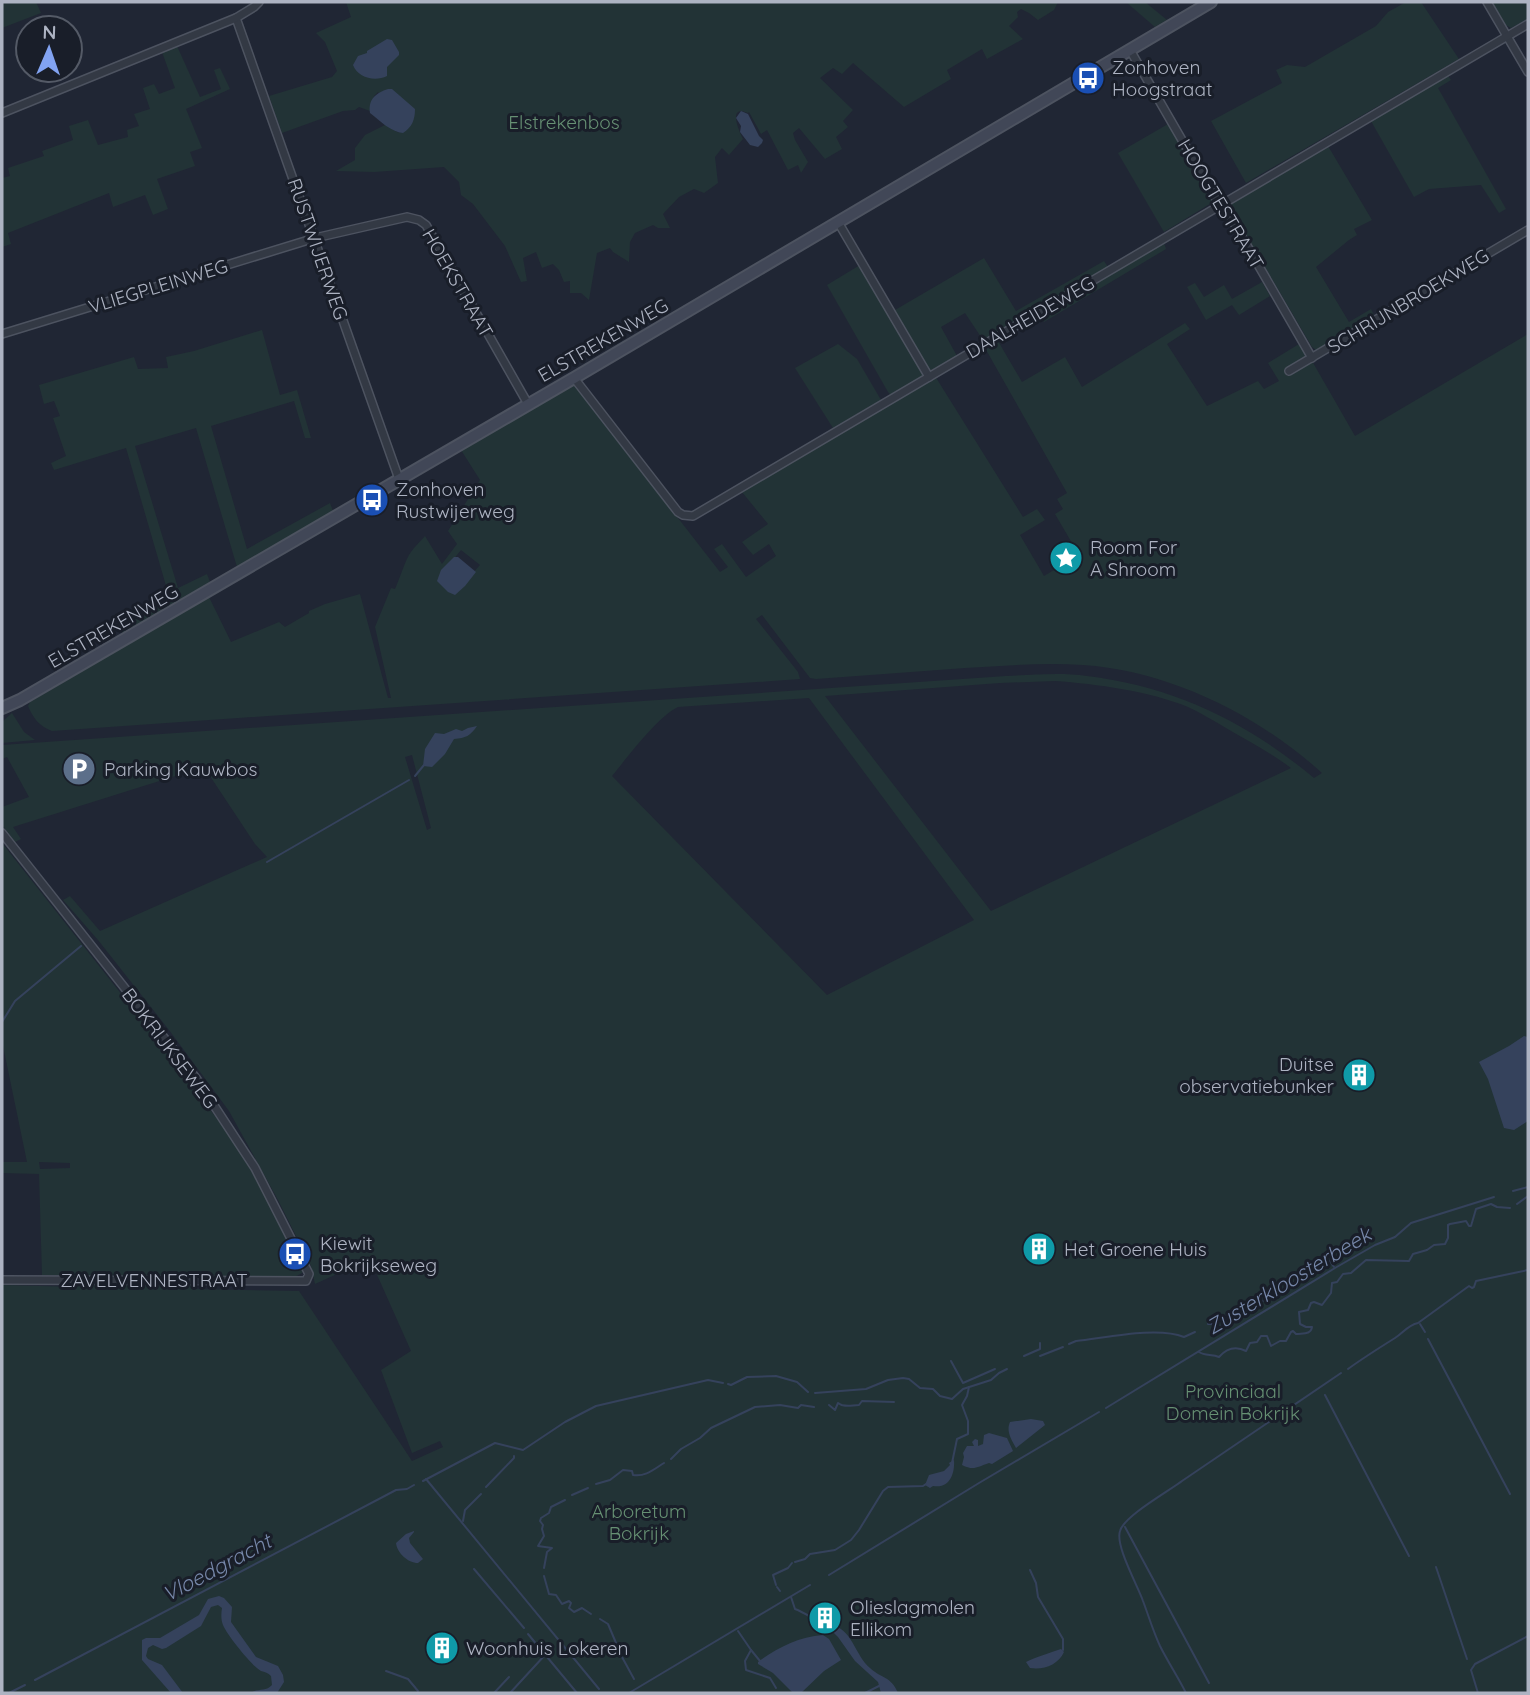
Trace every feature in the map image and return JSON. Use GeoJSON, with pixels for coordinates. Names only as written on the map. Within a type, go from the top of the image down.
{"type":"FeatureCollection","features":[{"type":"Feature","properties":{"kind":"street"},"geometry":{"type":"LineString","coordinates":[[2,113],[236,18],[259,2]]}},
{"type":"Feature","properties":{"kind":"street","name":"ELSTREKENWEG"},"geometry":{"type":"LineString","coordinates":[[5,709],[1211,2]]}},
{"type":"Feature","properties":{"kind":"street"},"geometry":{"type":"LineString","coordinates":[[1487,2],[1528,72]]}},
{"type":"Feature","properties":{"kind":"street","name":"RUSTWIJERWEG"},"geometry":{"type":"LineString","coordinates":[[236,18],[399,479]]}},
{"type":"Feature","properties":{"kind":"street","name":"DAALHEIDEWEG"},"geometry":{"type":"LineString","coordinates":[[574,377],[678,512],[688,516],[699,513],[1528,24]]}},
{"type":"Feature","properties":{"kind":"street","name":"HOOGTESTRAAT"},"geometry":{"type":"LineString","coordinates":[[1130,50],[1312,358]]}},
{"type":"Feature","properties":{"kind":"street","name":"HOEKSTRAAT"},"geometry":{"type":"LineString","coordinates":[[315,238],[407,217],[426,225],[528,404]]}},
{"type":"Feature","properties":{"kind":"street"},"geometry":{"type":"LineString","coordinates":[[838,222],[929,377]]}},
{"type":"Feature","properties":{"kind":"street","name":"SCHRIJNBROEKWEG"},"geometry":{"type":"LineString","coordinates":[[1289,371],[1528,230]]}},
{"type":"Feature","properties":{"kind":"street","name":"VLIEGPLEINWEG"},"geometry":{"type":"LineString","coordinates":[[2,334],[315,238]]}},
{"type":"Feature","properties":{"kind":"street","name":"BOKRIJKSEWEG"},"geometry":{"type":"LineString","coordinates":[[2,833],[196,1078],[255,1168],[309,1274],[306,1281]]}},
{"type":"Feature","properties":{"kind":"street","name":"ZAVELVENNESTRAAT"},"geometry":{"type":"LineString","coordinates":[[2,1280],[306,1281]]}},
{"type":"Feature","properties":{"kind":"green space"},"geometry":{"type":"Polygon","coordinates":[[[2,2],[36,2],[41,13],[14,14],[14,23],[2,28],[2,2]]]}},
{"type":"Feature","properties":{"kind":"green space","name":"Elstrekenbos"},"geometry":{"type":"Polygon","coordinates":[[[346,2],[1058,2],[1054,10],[1038,20],[1021,9],[1017,12],[1018,17],[1009,26],[1023,39],[987,59],[982,49],[947,70],[951,79],[904,107],[853,63],[842,74],[833,68],[820,78],[853,110],[843,121],[848,127],[836,137],[842,149],[825,159],[799,128],[793,133],[808,162],[801,173],[798,165],[788,170],[767,130],[761,134],[749,112],[738,112],[736,120],[743,139],[729,155],[722,148],[715,157],[718,183],[704,193],[694,189],[679,197],[663,214],[670,228],[653,225],[635,233],[630,242],[629,262],[610,248],[597,253],[589,300],[581,293],[570,293],[570,281],[564,282],[553,264],[542,268],[536,252],[523,258],[527,281],[521,282],[505,246],[473,204],[461,195],[459,182],[444,167],[374,172],[336,171],[355,160],[355,148],[365,135],[385,125],[399,133],[378,92],[374,96],[370,111],[359,107],[343,111],[282,133],[269,96],[332,77],[337,71],[325,42],[316,33],[351,17],[346,2]]]}},
{"type":"Feature","properties":{"kind":"green space"},"geometry":{"type":"Polygon","coordinates":[[[1126,2],[1145,2],[1167,20],[1155,27],[1126,2]]]}},
{"type":"Feature","properties":{"kind":"green space"},"geometry":{"type":"Polygon","coordinates":[[[1406,2],[1421,2],[1459,59],[1246,183],[1211,121],[1282,83],[1276,70],[1287,65],[1305,67],[1376,26],[1388,12],[1406,2]]]}},
{"type":"Feature","properties":{"kind":"green space"},"geometry":{"type":"Polygon","coordinates":[[[1492,2],[1528,2],[1528,19],[1511,28],[1506,25],[1492,2]]]}},
{"type":"Feature","properties":{"kind":"green space"},"geometry":{"type":"Polygon","coordinates":[[[177,46],[200,97],[221,89],[214,70],[220,68],[230,89],[186,109],[202,148],[190,152],[195,166],[157,179],[168,209],[153,215],[145,195],[113,207],[109,193],[8,233],[11,244],[2,247],[2,178],[10,176],[8,168],[44,156],[42,151],[73,140],[69,126],[88,120],[98,145],[128,137],[127,130],[139,126],[134,114],[150,109],[143,88],[154,84],[159,94],[175,88],[162,52],[177,46]]]}},
{"type":"Feature","properties":{"kind":"green space"},"geometry":{"type":"Polygon","coordinates":[[[1448,76],[1451,80],[1438,88],[1506,209],[1499,213],[1481,185],[1429,189],[1414,197],[1371,121],[1448,76]]]}},
{"type":"Feature","properties":{"kind":"green space"},"geometry":{"type":"Polygon","coordinates":[[[1168,124],[1213,202],[1164,232],[1118,153],[1168,124]]]}},
{"type":"Feature","properties":{"kind":"green space"},"geometry":{"type":"Polygon","coordinates":[[[1328,146],[1372,220],[1354,229],[1357,235],[1316,267],[1349,322],[1371,309],[1375,317],[1316,350],[1230,204],[1328,146]]]}},
{"type":"Feature","properties":{"kind":"green space"},"geometry":{"type":"Polygon","coordinates":[[[1164,243],[1166,249],[1044,322],[1040,315],[1164,243]]]}},
{"type":"Feature","properties":{"kind":"green space"},"geometry":{"type":"Polygon","coordinates":[[[984,258],[1016,311],[1104,261],[1108,267],[983,340],[965,313],[941,327],[957,356],[931,370],[895,310],[984,258]]]}},
{"type":"Feature","properties":{"kind":"green space"},"geometry":{"type":"Polygon","coordinates":[[[860,265],[923,373],[922,377],[891,395],[827,285],[860,265]]]}},
{"type":"Feature","properties":{"kind":"green space"},"geometry":{"type":"Polygon","coordinates":[[[1262,282],[1270,296],[1239,315],[1232,305],[1206,320],[1187,287],[1195,283],[1204,297],[1224,285],[1232,299],[1262,282]]]}},
{"type":"Feature","properties":{"kind":"green space"},"geometry":{"type":"Polygon","coordinates":[[[1185,323],[1190,329],[1167,344],[1207,406],[1258,381],[1264,389],[1279,381],[1268,363],[1299,344],[1307,355],[1284,370],[1287,376],[1312,361],[1355,436],[1528,334],[1528,1693],[2,1693],[2,1285],[78,1287],[76,1284],[192,1284],[193,1289],[299,1291],[412,1461],[443,1447],[440,1441],[412,1453],[381,1370],[411,1351],[370,1259],[315,1284],[311,1266],[229,1111],[169,1030],[63,900],[70,896],[100,931],[267,857],[255,844],[204,767],[13,827],[21,839],[15,842],[2,825],[2,807],[29,797],[7,757],[2,759],[2,745],[1067,674],[1119,681],[1179,698],[1208,710],[1262,740],[1314,778],[1322,773],[1270,732],[1241,715],[1180,687],[1116,669],[1039,664],[810,678],[762,615],[756,619],[798,672],[800,679],[52,731],[34,718],[28,706],[30,702],[209,597],[231,642],[279,622],[285,627],[309,611],[360,594],[388,698],[391,698],[375,627],[391,588],[395,589],[409,555],[425,536],[442,564],[457,544],[448,531],[480,480],[461,450],[573,384],[720,572],[728,567],[714,549],[722,544],[746,577],[776,556],[769,544],[753,555],[742,542],[768,524],[742,492],[935,376],[1023,517],[1037,509],[1045,520],[1020,535],[1044,576],[1079,555],[1055,514],[1063,509],[1057,499],[1067,493],[985,348],[998,341],[1022,382],[1065,357],[1082,387],[1185,323]],[[461,550],[440,576],[456,592],[480,565],[461,550]],[[1071,682],[1000,683],[825,696],[991,911],[1291,768],[1198,712],[1157,697],[1071,682]],[[809,698],[678,707],[652,728],[612,776],[827,995],[974,920],[809,698]],[[412,755],[405,757],[427,830],[431,828],[412,755]]]}},
{"type":"Feature","properties":{"kind":"green space"},"geometry":{"type":"Polygon","coordinates":[[[262,330],[280,395],[297,390],[311,438],[305,438],[294,401],[211,426],[247,549],[330,503],[333,511],[237,567],[196,428],[135,446],[178,588],[207,574],[210,582],[122,633],[119,628],[169,596],[126,448],[54,470],[51,463],[66,456],[53,418],[60,416],[54,401],[44,404],[39,385],[134,357],[138,369],[168,368],[166,357],[262,330]]]}},
{"type":"Feature","properties":{"kind":"green space"},"geometry":{"type":"Polygon","coordinates":[[[838,344],[857,359],[881,400],[833,428],[795,368],[838,344]]]}},
{"type":"Feature","properties":{"kind":"green space"},"geometry":{"type":"Polygon","coordinates":[[[12,713],[24,732],[35,740],[2,743],[2,722],[12,713]]]}},
{"type":"Feature","properties":{"kind":"green space"},"geometry":{"type":"Polygon","coordinates":[[[2,843],[160,1043],[242,1152],[302,1268],[302,1273],[293,1278],[42,1275],[39,1174],[2,1173],[2,1162],[27,1162],[2,1041],[2,843]],[[39,1162],[40,1169],[70,1168],[70,1163],[39,1162]]]}},
{"type":"Feature","properties":{"kind":"water"},"geometry":{"type":"Polygon","coordinates":[[[387,39],[392,40],[399,55],[387,67],[387,76],[372,79],[363,76],[353,65],[358,56],[387,39]]]}},
{"type":"Feature","properties":{"kind":"water"},"geometry":{"type":"Polygon","coordinates":[[[392,89],[415,109],[412,123],[403,133],[390,128],[370,113],[370,104],[374,97],[392,89]]]}},
{"type":"Feature","properties":{"kind":"water"},"geometry":{"type":"Polygon","coordinates":[[[741,111],[748,114],[763,140],[758,147],[750,145],[740,132],[741,126],[736,118],[741,111]]]}},
{"type":"Feature","properties":{"kind":"water"},"geometry":{"type":"Polygon","coordinates":[[[454,557],[458,557],[476,572],[455,595],[437,581],[441,570],[454,557]]]}},
{"type":"Feature","properties":{"kind":"water"},"geometry":{"type":"Polygon","coordinates":[[[477,726],[467,736],[454,739],[445,754],[432,767],[423,766],[425,749],[435,733],[444,734],[456,729],[462,731],[477,726]]]}},
{"type":"Feature","properties":{"kind":"water"},"geometry":{"type":"Polygon","coordinates":[[[1524,1036],[1528,1037],[1528,1121],[1514,1130],[1504,1128],[1488,1079],[1479,1062],[1524,1036]]]}},
{"type":"Feature","properties":{"kind":"water"},"geometry":{"type":"Polygon","coordinates":[[[1031,1419],[1043,1421],[1045,1425],[1016,1448],[1009,1432],[1010,1422],[1031,1419]]]}},
{"type":"Feature","properties":{"kind":"water"},"geometry":{"type":"Polygon","coordinates":[[[989,1433],[1007,1438],[1013,1451],[992,1464],[973,1468],[962,1465],[967,1446],[974,1446],[972,1442],[975,1439],[978,1440],[978,1446],[983,1444],[984,1435],[989,1433]]]}},
{"type":"Feature","properties":{"kind":"water"},"geometry":{"type":"Polygon","coordinates":[[[954,1460],[954,1470],[947,1483],[930,1488],[925,1485],[929,1475],[944,1471],[954,1460]]]}},
{"type":"Feature","properties":{"kind":"water"},"geometry":{"type":"Polygon","coordinates":[[[414,1531],[409,1538],[423,1559],[418,1563],[404,1557],[396,1543],[414,1531]]]}},
{"type":"Feature","properties":{"kind":"water"},"geometry":{"type":"Polygon","coordinates":[[[219,1596],[232,1607],[231,1622],[256,1657],[278,1666],[284,1682],[277,1693],[251,1693],[270,1687],[271,1676],[257,1668],[234,1643],[223,1625],[222,1608],[218,1605],[211,1607],[201,1626],[166,1648],[153,1645],[148,1648],[148,1659],[162,1665],[183,1693],[171,1693],[142,1660],[142,1640],[160,1638],[199,1615],[208,1599],[219,1596]]]}},
{"type":"Feature","properties":{"kind":"water"},"geometry":{"type":"Polygon","coordinates":[[[830,1625],[848,1636],[865,1663],[889,1681],[898,1693],[881,1693],[878,1682],[855,1661],[829,1628],[830,1625]]]}},
{"type":"Feature","properties":{"kind":"water"},"geometry":{"type":"Polygon","coordinates":[[[823,1635],[829,1639],[841,1660],[824,1671],[801,1693],[792,1692],[773,1673],[758,1664],[788,1644],[823,1635]]]}},
{"type":"Feature","properties":{"kind":"water"},"geometry":{"type":"Polygon","coordinates":[[[1061,1649],[1064,1652],[1061,1657],[1050,1666],[1030,1668],[1026,1662],[1038,1657],[1061,1649]]]}},
{"type":"Feature","properties":{"kind":"waterway"},"geometry":{"type":"LineString","coordinates":[[415,776],[424,765]]}},
{"type":"Feature","properties":{"kind":"waterway"},"geometry":{"type":"LineString","coordinates":[[267,862],[409,780]]}},
{"type":"Feature","properties":{"kind":"waterway"},"geometry":{"type":"LineString","coordinates":[[2,1022],[15,1001],[81,946]]}},
{"type":"Feature","properties":{"kind":"waterway","name":"Zusterkloosterbeek"},"geometry":{"type":"LineString","coordinates":[[1513,1191],[1528,1187]]}},
{"type":"Feature","properties":{"kind":"waterway"},"geometry":{"type":"LineString","coordinates":[[1517,1204],[1528,1196]]}},
{"type":"Feature","properties":{"kind":"waterway","name":"Zusterkloosterbeek"},"geometry":{"type":"LineString","coordinates":[[1106,1408],[1335,1268],[1395,1237],[1411,1223],[1494,1197]]}},
{"type":"Feature","properties":{"kind":"waterway"},"geometry":{"type":"LineString","coordinates":[[1199,1352],[1219,1357],[1232,1349],[1246,1351],[1250,1343],[1257,1342],[1261,1336],[1267,1336],[1271,1346],[1286,1341],[1293,1331],[1296,1334],[1308,1332],[1312,1327],[1300,1324],[1299,1312],[1308,1310],[1314,1302],[1322,1305],[1331,1293],[1332,1283],[1337,1282],[1343,1274],[1351,1273],[1366,1260],[1409,1261],[1413,1254],[1434,1245],[1445,1244],[1448,1225],[1466,1221],[1471,1226],[1476,1209],[1491,1204],[1510,1208]]}},
{"type":"Feature","properties":{"kind":"waterway","name":"Vloedgracht"},"geometry":{"type":"LineString","coordinates":[[1221,1326],[1330,1261],[1334,1267]]}},
{"type":"Feature","properties":{"kind":"waterway"},"geometry":{"type":"LineString","coordinates":[[1348,1369],[1469,1286],[1474,1287],[1476,1281],[1528,1270]]}},
{"type":"Feature","properties":{"kind":"waterway"},"geometry":{"type":"LineString","coordinates":[[1420,1324],[1425,1332]]}},
{"type":"Feature","properties":{"kind":"waterway","name":"Vloedgracht"},"geometry":{"type":"LineString","coordinates":[[1069,1344],[1131,1334],[1160,1333],[1184,1337],[1195,1332]]}},
{"type":"Feature","properties":{"kind":"waterway"},"geometry":{"type":"LineString","coordinates":[[1428,1339],[1510,1494]]}},
{"type":"Feature","properties":{"kind":"waterway"},"geometry":{"type":"LineString","coordinates":[[1024,1356],[1040,1349],[1040,1343]]}},
{"type":"Feature","properties":{"kind":"waterway","name":"Vloedgracht"},"geometry":{"type":"LineString","coordinates":[[1040,1356],[1063,1347]]}},
{"type":"Feature","properties":{"kind":"waterway"},"geometry":{"type":"LineString","coordinates":[[951,1361],[963,1383],[995,1369]]}},
{"type":"Feature","properties":{"kind":"waterway","name":"Vloedgracht"},"geometry":{"type":"LineString","coordinates":[[815,1393],[866,1389],[888,1380],[903,1378],[909,1379],[920,1388],[933,1389],[940,1396],[952,1399],[963,1389],[991,1380],[1007,1369]]}},
{"type":"Feature","properties":{"kind":"waterway"},"geometry":{"type":"LineString","coordinates":[[1186,1693],[1155,1635],[1124,1556],[1120,1531],[1130,1518],[1148,1504],[1341,1373]]}},
{"type":"Feature","properties":{"kind":"waterway","name":"Vloedgracht"},"geometry":{"type":"LineString","coordinates":[[728,1384],[747,1377],[776,1376],[797,1382],[808,1392]]}},
{"type":"Feature","properties":{"kind":"waterway","name":"Vloedgracht"},"geometry":{"type":"LineString","coordinates":[[423,1481],[495,1443],[523,1450],[565,1422],[596,1406],[708,1380],[723,1383]]}},
{"type":"Feature","properties":{"kind":"waterway"},"geometry":{"type":"LineString","coordinates":[[952,1463],[957,1439],[968,1434],[968,1421],[962,1405],[969,1387]]}},
{"type":"Feature","properties":{"kind":"waterway"},"geometry":{"type":"LineString","coordinates":[[1325,1395],[1409,1556]]}},
{"type":"Feature","properties":{"kind":"waterway"},"geometry":{"type":"LineString","coordinates":[[829,1405],[835,1410],[838,1403],[848,1406],[859,1405],[862,1401],[894,1402]]}},
{"type":"Feature","properties":{"kind":"waterway"},"geometry":{"type":"LineString","coordinates":[[671,1459],[711,1428],[755,1407],[814,1407]]}},
{"type":"Feature","properties":{"kind":"waterway","name":"Zusterkloosterbeek"},"geometry":{"type":"LineString","coordinates":[[829,1575],[1099,1412]]}},
{"type":"Feature","properties":{"kind":"waterway"},"geometry":{"type":"LineString","coordinates":[[486,1487],[514,1456]]}},
{"type":"Feature","properties":{"kind":"waterway"},"geometry":{"type":"LineString","coordinates":[[596,1484],[610,1480],[623,1470],[632,1471],[633,1475],[642,1475],[664,1463]]}},
{"type":"Feature","properties":{"kind":"waterway"},"geometry":{"type":"LineString","coordinates":[[426,1479],[599,1689]]}},
{"type":"Feature","properties":{"kind":"waterway"},"geometry":{"type":"LineString","coordinates":[[795,1562],[810,1554],[835,1550],[851,1540],[888,1487],[926,1484]]}},
{"type":"Feature","properties":{"kind":"waterway","name":"Vloedgracht"},"geometry":{"type":"LineString","coordinates":[[35,1680],[396,1490],[414,1485]]}},
{"type":"Feature","properties":{"kind":"waterway"},"geometry":{"type":"LineString","coordinates":[[572,1495],[588,1488]]}},
{"type":"Feature","properties":{"kind":"waterway"},"geometry":{"type":"LineString","coordinates":[[463,1521],[465,1510],[481,1494]]}},
{"type":"Feature","properties":{"kind":"waterway"},"geometry":{"type":"LineString","coordinates":[[544,1568],[547,1552],[552,1548],[538,1546],[544,1536],[540,1521],[549,1513],[551,1507],[565,1500]]}},
{"type":"Feature","properties":{"kind":"waterway"},"geometry":{"type":"LineString","coordinates":[[1125,1527],[1209,1683]]}},
{"type":"Feature","properties":{"kind":"waterway"},"geometry":{"type":"LineString","coordinates":[[776,1585],[773,1575],[792,1563]]}},
{"type":"Feature","properties":{"kind":"waterway"},"geometry":{"type":"LineString","coordinates":[[1436,1567],[1467,1659]]}},
{"type":"Feature","properties":{"kind":"waterway"},"geometry":{"type":"LineString","coordinates":[[474,1569],[524,1628]]}},
{"type":"Feature","properties":{"kind":"waterway"},"geometry":{"type":"LineString","coordinates":[[1030,1570],[1038,1597],[1063,1639],[1063,1650]]}},
{"type":"Feature","properties":{"kind":"waterway"},"geometry":{"type":"LineString","coordinates":[[544,1576],[549,1594],[556,1595],[562,1604],[569,1601],[569,1608],[574,1612],[582,1608],[591,1614]]}},
{"type":"Feature","properties":{"kind":"waterway","name":"Zusterkloosterbeek"},"geometry":{"type":"LineString","coordinates":[[629,1693],[810,1585]]}},
{"type":"Feature","properties":{"kind":"waterway"},"geometry":{"type":"LineString","coordinates":[[777,1587],[780,1591]]}},
{"type":"Feature","properties":{"kind":"waterway"},"geometry":{"type":"LineString","coordinates":[[791,1597],[795,1609],[830,1626]]}},
{"type":"Feature","properties":{"kind":"waterway"},"geometry":{"type":"LineString","coordinates":[[600,1619],[608,1624],[619,1650]]}},
{"type":"Feature","properties":{"kind":"waterway"},"geometry":{"type":"LineString","coordinates":[[738,1631],[760,1661]]}},
{"type":"Feature","properties":{"kind":"waterway"},"geometry":{"type":"LineString","coordinates":[[528,1634],[577,1693]]}},
{"type":"Feature","properties":{"kind":"waterway"},"geometry":{"type":"LineString","coordinates":[[1478,1693],[1471,1670],[1475,1664],[1528,1636]]}},
{"type":"Feature","properties":{"kind":"waterway"},"geometry":{"type":"LineString","coordinates":[[751,1650],[745,1661],[746,1670],[770,1678],[776,1688]]}},
{"type":"Feature","properties":{"kind":"waterway"},"geometry":{"type":"LineString","coordinates":[[510,1693],[545,1655]]}},
{"type":"Feature","properties":{"kind":"waterway"},"geometry":{"type":"LineString","coordinates":[[622,1657],[634,1679]]}},
{"type":"Feature","properties":{"kind":"waterway"},"geometry":{"type":"LineString","coordinates":[[386,1671],[408,1679],[418,1691]]}},
{"type":"Feature","properties":{"kind":"waterway"},"geometry":{"type":"LineString","coordinates":[[494,1693],[509,1677]]}},
{"type":"Feature","properties":{"kind":"waterway","name":"Vloedgracht"},"geometry":{"type":"LineString","coordinates":[[9,1693],[25,1685]]}},
{"type":"Feature","properties":{"kind":"waterway"},"geometry":{"type":"LineString","coordinates":[[865,1693],[879,1686]]}},
{"type":"Feature","properties":{"kind":"place","name":"Zonhoven Hoogstraat"},"geometry":{"type":"Point","coordinates":[1088,78]}},
{"type":"Feature","properties":{"kind":"place","name":"Zonhoven Rustwijerweg"},"geometry":{"type":"Point","coordinates":[372,500]}},
{"type":"Feature","properties":{"kind":"place","name":"Room For A Shroom"},"geometry":{"type":"Point","coordinates":[1066,558]}},
{"type":"Feature","properties":{"kind":"place","name":"Parking Kauwbos"},"geometry":{"type":"Point","coordinates":[79,769]}},
{"type":"Feature","properties":{"kind":"place","name":"Duitse observatiebunker"},"geometry":{"type":"Point","coordinates":[1359,1075]}},
{"type":"Feature","properties":{"kind":"place","name":"Het Groene Huis"},"geometry":{"type":"Point","coordinates":[1039,1249]}},
{"type":"Feature","properties":{"kind":"place","name":"Kiewit Bokrijkseweg"},"geometry":{"type":"Point","coordinates":[295,1254]}},
{"type":"Feature","properties":{"kind":"place","name":"Olieslagmolen Ellikom"},"geometry":{"type":"Point","coordinates":[825,1618]}},
{"type":"Feature","properties":{"kind":"place","name":"Woonhuis Lokeren"},"geometry":{"type":"Point","coordinates":[442,1648]}},
{"type":"Feature","properties":{"kind":"park label","name":"Provinciaal Domein Bokrijk"},"geometry":{"type":"Point","coordinates":[1233,1402]}},
{"type":"Feature","properties":{"kind":"park label","name":"Arboretum Bokrijk"},"geometry":{"type":"Point","coordinates":[639,1522]}}]}
